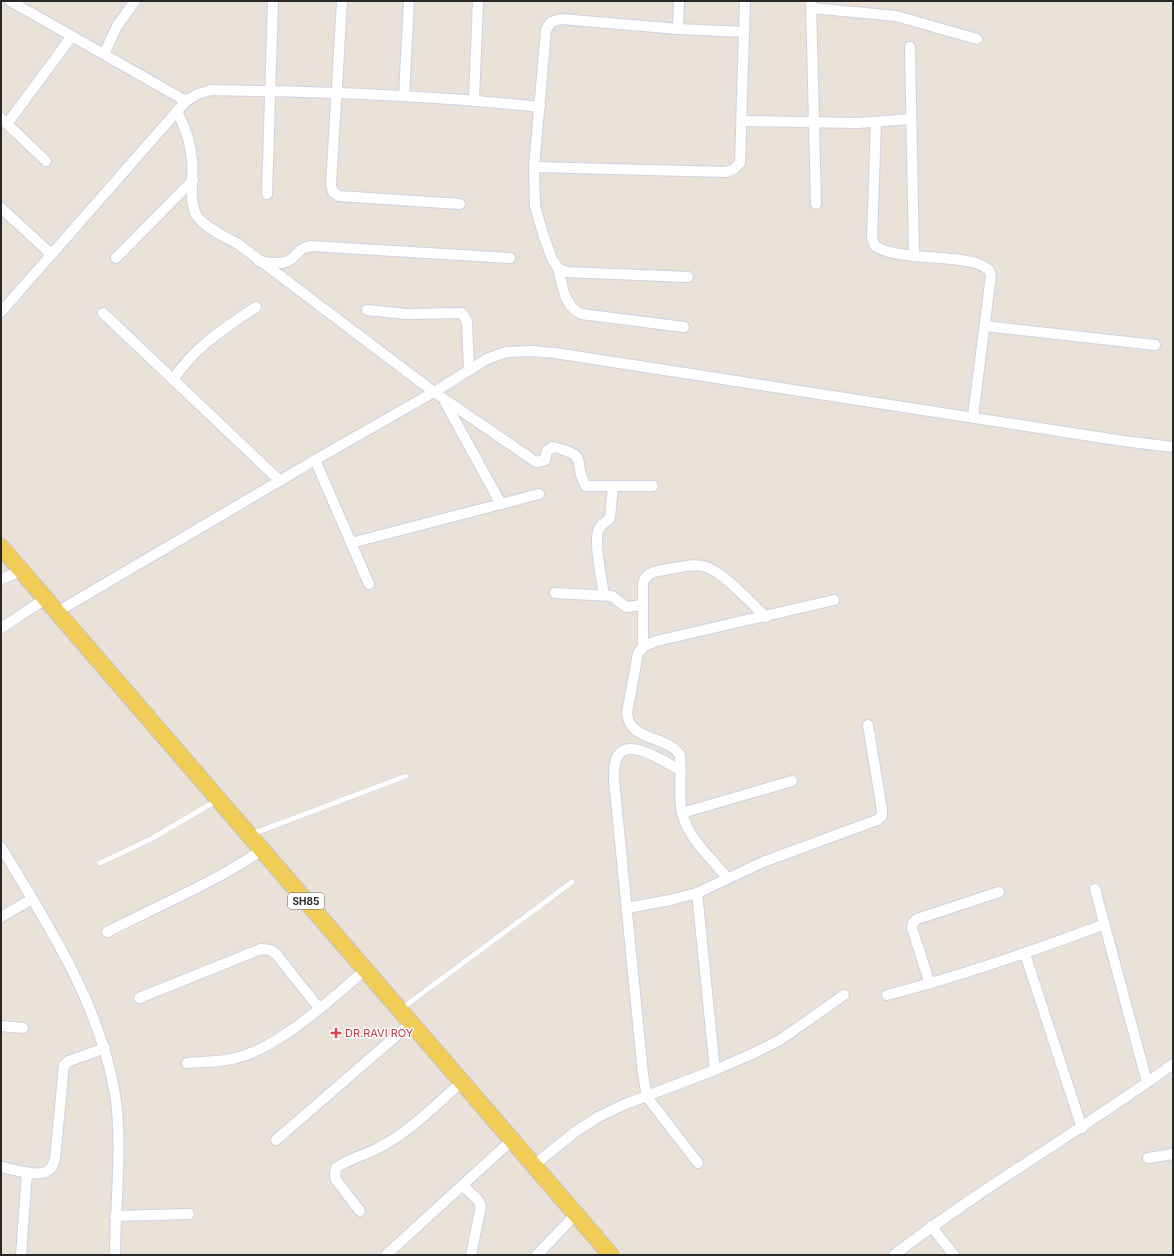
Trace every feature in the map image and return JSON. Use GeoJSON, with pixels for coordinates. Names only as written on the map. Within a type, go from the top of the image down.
{"type":"FeatureCollection","features":[{"type":"Feature","properties":{"kind":"main road","name":"SH85"},"geometry":{"type":"LineString","coordinates":[[1,547],[611,1255]]}},
{"type":"Feature","properties":{"kind":"street"},"geometry":{"type":"LineString","coordinates":[[10,1],[186,100]]}},
{"type":"Feature","properties":{"kind":"street"},"geometry":{"type":"LineString","coordinates":[[104,54],[117,26],[135,1]]}},
{"type":"Feature","properties":{"kind":"street"},"geometry":{"type":"LineString","coordinates":[[267,194],[273,1]]}},
{"type":"Feature","properties":{"kind":"street"},"geometry":{"type":"LineString","coordinates":[[342,1],[338,93],[331,185],[333,192],[339,196],[460,204]]}},
{"type":"Feature","properties":{"kind":"street"},"geometry":{"type":"LineString","coordinates":[[404,96],[409,1]]}},
{"type":"Feature","properties":{"kind":"street"},"geometry":{"type":"LineString","coordinates":[[474,99],[478,1]]}},
{"type":"Feature","properties":{"kind":"street"},"geometry":{"type":"LineString","coordinates":[[678,29],[679,1]]}},
{"type":"Feature","properties":{"kind":"street"},"geometry":{"type":"LineString","coordinates":[[534,167],[726,172],[734,169],[740,163],[745,1]]}},
{"type":"Feature","properties":{"kind":"street"},"geometry":{"type":"LineString","coordinates":[[816,204],[813,122],[812,5],[896,16],[977,39]]}},
{"type":"Feature","properties":{"kind":"street"},"geometry":{"type":"LineString","coordinates":[[684,327],[581,314],[573,310],[568,302],[558,268],[550,253],[535,206],[534,167],[546,30],[551,22],[561,19],[678,29],[744,32]]}},
{"type":"Feature","properties":{"kind":"street"},"geometry":{"type":"LineString","coordinates":[[46,161],[4,121],[72,36]]}},
{"type":"Feature","properties":{"kind":"street"},"geometry":{"type":"LineString","coordinates":[[910,47],[914,256]]}},
{"type":"Feature","properties":{"kind":"street"},"geometry":{"type":"LineString","coordinates":[[2,309],[186,100],[198,94],[211,90],[338,93],[474,99],[540,107]]}},
{"type":"Feature","properties":{"kind":"street"},"geometry":{"type":"LineString","coordinates":[[177,110],[189,136],[192,161],[193,200],[197,216],[208,226],[259,261],[444,400],[536,462],[545,460],[547,451],[553,447],[570,451],[576,456],[580,463],[582,479],[586,486],[653,486]]}},
{"type":"Feature","properties":{"kind":"street"},"geometry":{"type":"LineString","coordinates":[[742,120],[876,122],[911,119]]}},
{"type":"Feature","properties":{"kind":"street"},"geometry":{"type":"LineString","coordinates":[[876,122],[872,238],[875,246],[881,250],[914,256],[979,263],[989,270],[991,275],[973,416]]}},
{"type":"Feature","properties":{"kind":"street"},"geometry":{"type":"LineString","coordinates":[[116,258],[193,180]]}},
{"type":"Feature","properties":{"kind":"street"},"geometry":{"type":"LineString","coordinates":[[1,208],[51,254]]}},
{"type":"Feature","properties":{"kind":"street"},"geometry":{"type":"LineString","coordinates":[[259,261],[282,263],[288,261],[303,247],[311,246],[510,258]]}},
{"type":"Feature","properties":{"kind":"street"},"geometry":{"type":"LineString","coordinates":[[558,268],[567,272],[688,277]]}},
{"type":"Feature","properties":{"kind":"street"},"geometry":{"type":"LineString","coordinates":[[174,380],[190,357],[206,342],[256,307]]}},
{"type":"Feature","properties":{"kind":"street"},"geometry":{"type":"LineString","coordinates":[[367,310],[407,314],[462,313],[467,321],[469,369]]}},
{"type":"Feature","properties":{"kind":"street"},"geometry":{"type":"LineString","coordinates":[[104,313],[280,481]]}},
{"type":"Feature","properties":{"kind":"street"},"geometry":{"type":"LineString","coordinates":[[985,326],[1155,345]]}},
{"type":"Feature","properties":{"kind":"street"},"geometry":{"type":"LineString","coordinates":[[57,612],[315,460],[434,392],[487,358],[506,352],[555,352],[791,390],[973,416],[1123,441],[1173,447]]}},
{"type":"Feature","properties":{"kind":"street"},"geometry":{"type":"LineString","coordinates":[[444,400],[501,504]]}},
{"type":"Feature","properties":{"kind":"street"},"geometry":{"type":"LineString","coordinates":[[315,460],[369,584]]}},
{"type":"Feature","properties":{"kind":"street"},"geometry":{"type":"LineString","coordinates":[[604,595],[598,551],[598,533],[599,528],[610,518],[613,486]]}},
{"type":"Feature","properties":{"kind":"street"},"geometry":{"type":"LineString","coordinates":[[351,543],[539,494]]}},
{"type":"Feature","properties":{"kind":"street"},"geometry":{"type":"LineString","coordinates":[[643,647],[643,582],[646,576],[652,572],[694,565],[707,567],[721,576],[766,617]]}},
{"type":"Feature","properties":{"kind":"street"},"geometry":{"type":"LineString","coordinates":[[1,579],[22,571]]}},
{"type":"Feature","properties":{"kind":"street"},"geometry":{"type":"LineString","coordinates":[[555,593],[612,596],[626,607],[643,605]]}},
{"type":"Feature","properties":{"kind":"street"},"geometry":{"type":"LineString","coordinates":[[1,628],[45,598]]}},
{"type":"Feature","properties":{"kind":"street"},"geometry":{"type":"LineString","coordinates":[[726,878],[698,845],[688,828],[682,813],[680,755],[677,750],[636,731],[630,726],[627,713],[638,653],[643,647],[656,642],[834,600]]}},
{"type":"Feature","properties":{"kind":"street"},"geometry":{"type":"LineString","coordinates":[[627,908],[697,893],[726,878],[805,845],[877,820],[882,816],[882,810],[868,725]]}},
{"type":"Feature","properties":{"kind":"street"},"geometry":{"type":"LineString","coordinates":[[680,770],[639,749],[628,748],[619,755],[614,764],[614,780],[643,1074],[647,1097],[698,1163]]}},
{"type":"Feature","properties":{"kind":"street"},"geometry":{"type":"LineString","coordinates":[[682,813],[792,781]]}},
{"type":"Feature","properties":{"kind":"street"},"geometry":{"type":"LineString","coordinates":[[1,847],[66,961],[88,1005],[105,1048],[115,1095],[118,1140],[115,1255]]}},
{"type":"Feature","properties":{"kind":"street"},"geometry":{"type":"LineString","coordinates":[[107,932],[182,893],[220,877],[262,850]]}},
{"type":"Feature","properties":{"kind":"street"},"geometry":{"type":"LineString","coordinates":[[1095,888],[1147,1082]]}},
{"type":"Feature","properties":{"kind":"street"},"geometry":{"type":"LineString","coordinates":[[930,984],[912,928],[913,923],[917,919],[999,892]]}},
{"type":"Feature","properties":{"kind":"street"},"geometry":{"type":"LineString","coordinates":[[697,893],[716,1070]]}},
{"type":"Feature","properties":{"kind":"street"},"geometry":{"type":"LineString","coordinates":[[1,917],[32,899]]}},
{"type":"Feature","properties":{"kind":"street"},"geometry":{"type":"LineString","coordinates":[[887,995],[930,984],[1025,954],[1105,924]]}},
{"type":"Feature","properties":{"kind":"street"},"geometry":{"type":"LineString","coordinates":[[139,998],[261,949],[270,950],[276,954],[319,1008]]}},
{"type":"Feature","properties":{"kind":"street"},"geometry":{"type":"LineString","coordinates":[[1025,954],[1082,1128]]}},
{"type":"Feature","properties":{"kind":"street"},"geometry":{"type":"LineString","coordinates":[[187,1063],[233,1059],[260,1049],[286,1033],[366,970]]}},
{"type":"Feature","properties":{"kind":"street"},"geometry":{"type":"LineString","coordinates":[[534,1165],[575,1132],[598,1117],[623,1105],[716,1070],[780,1040],[844,995]]}},
{"type":"Feature","properties":{"kind":"street"},"geometry":{"type":"LineString","coordinates":[[276,1140],[411,1023]]}},
{"type":"Feature","properties":{"kind":"street"},"geometry":{"type":"LineString","coordinates":[[1,1026],[23,1028]]}},
{"type":"Feature","properties":{"kind":"street"},"geometry":{"type":"LineString","coordinates":[[1,1167],[28,1172],[44,1173],[51,1168],[55,1159],[64,1065],[69,1061],[105,1048]]}},
{"type":"Feature","properties":{"kind":"street"},"geometry":{"type":"LineString","coordinates":[[894,1255],[931,1226],[1082,1128],[1173,1064]]}},
{"type":"Feature","properties":{"kind":"street"},"geometry":{"type":"LineString","coordinates":[[360,1211],[336,1180],[336,1168],[349,1160],[380,1147],[404,1132],[462,1082]]}},
{"type":"Feature","properties":{"kind":"street"},"geometry":{"type":"LineString","coordinates":[[386,1255],[512,1140]]}},
{"type":"Feature","properties":{"kind":"street"},"geometry":{"type":"LineString","coordinates":[[1148,1158],[1173,1154]]}},
{"type":"Feature","properties":{"kind":"street"},"geometry":{"type":"LineString","coordinates":[[21,1255],[28,1172]]}},
{"type":"Feature","properties":{"kind":"street"},"geometry":{"type":"LineString","coordinates":[[463,1186],[478,1200],[481,1206],[481,1214],[471,1255]]}},
{"type":"Feature","properties":{"kind":"street"},"geometry":{"type":"LineString","coordinates":[[115,1216],[188,1214]]}},
{"type":"Feature","properties":{"kind":"street"},"geometry":{"type":"LineString","coordinates":[[537,1255],[576,1214]]}},
{"type":"Feature","properties":{"kind":"street"},"geometry":{"type":"LineString","coordinates":[[931,1226],[954,1255]]}},
{"type":"Feature","properties":{"kind":"lane"},"geometry":{"type":"LineString","coordinates":[[250,836],[406,776]]}},
{"type":"Feature","properties":{"kind":"lane"},"geometry":{"type":"LineString","coordinates":[[100,863],[164,832],[218,799]]}},
{"type":"Feature","properties":{"kind":"lane"},"geometry":{"type":"LineString","coordinates":[[400,1010],[572,882]]}},
{"type":"Feature","properties":{"kind":"place","name":"DR.RAVI ROY"},"geometry":{"type":"Point","coordinates":[336,1033]}}]}
